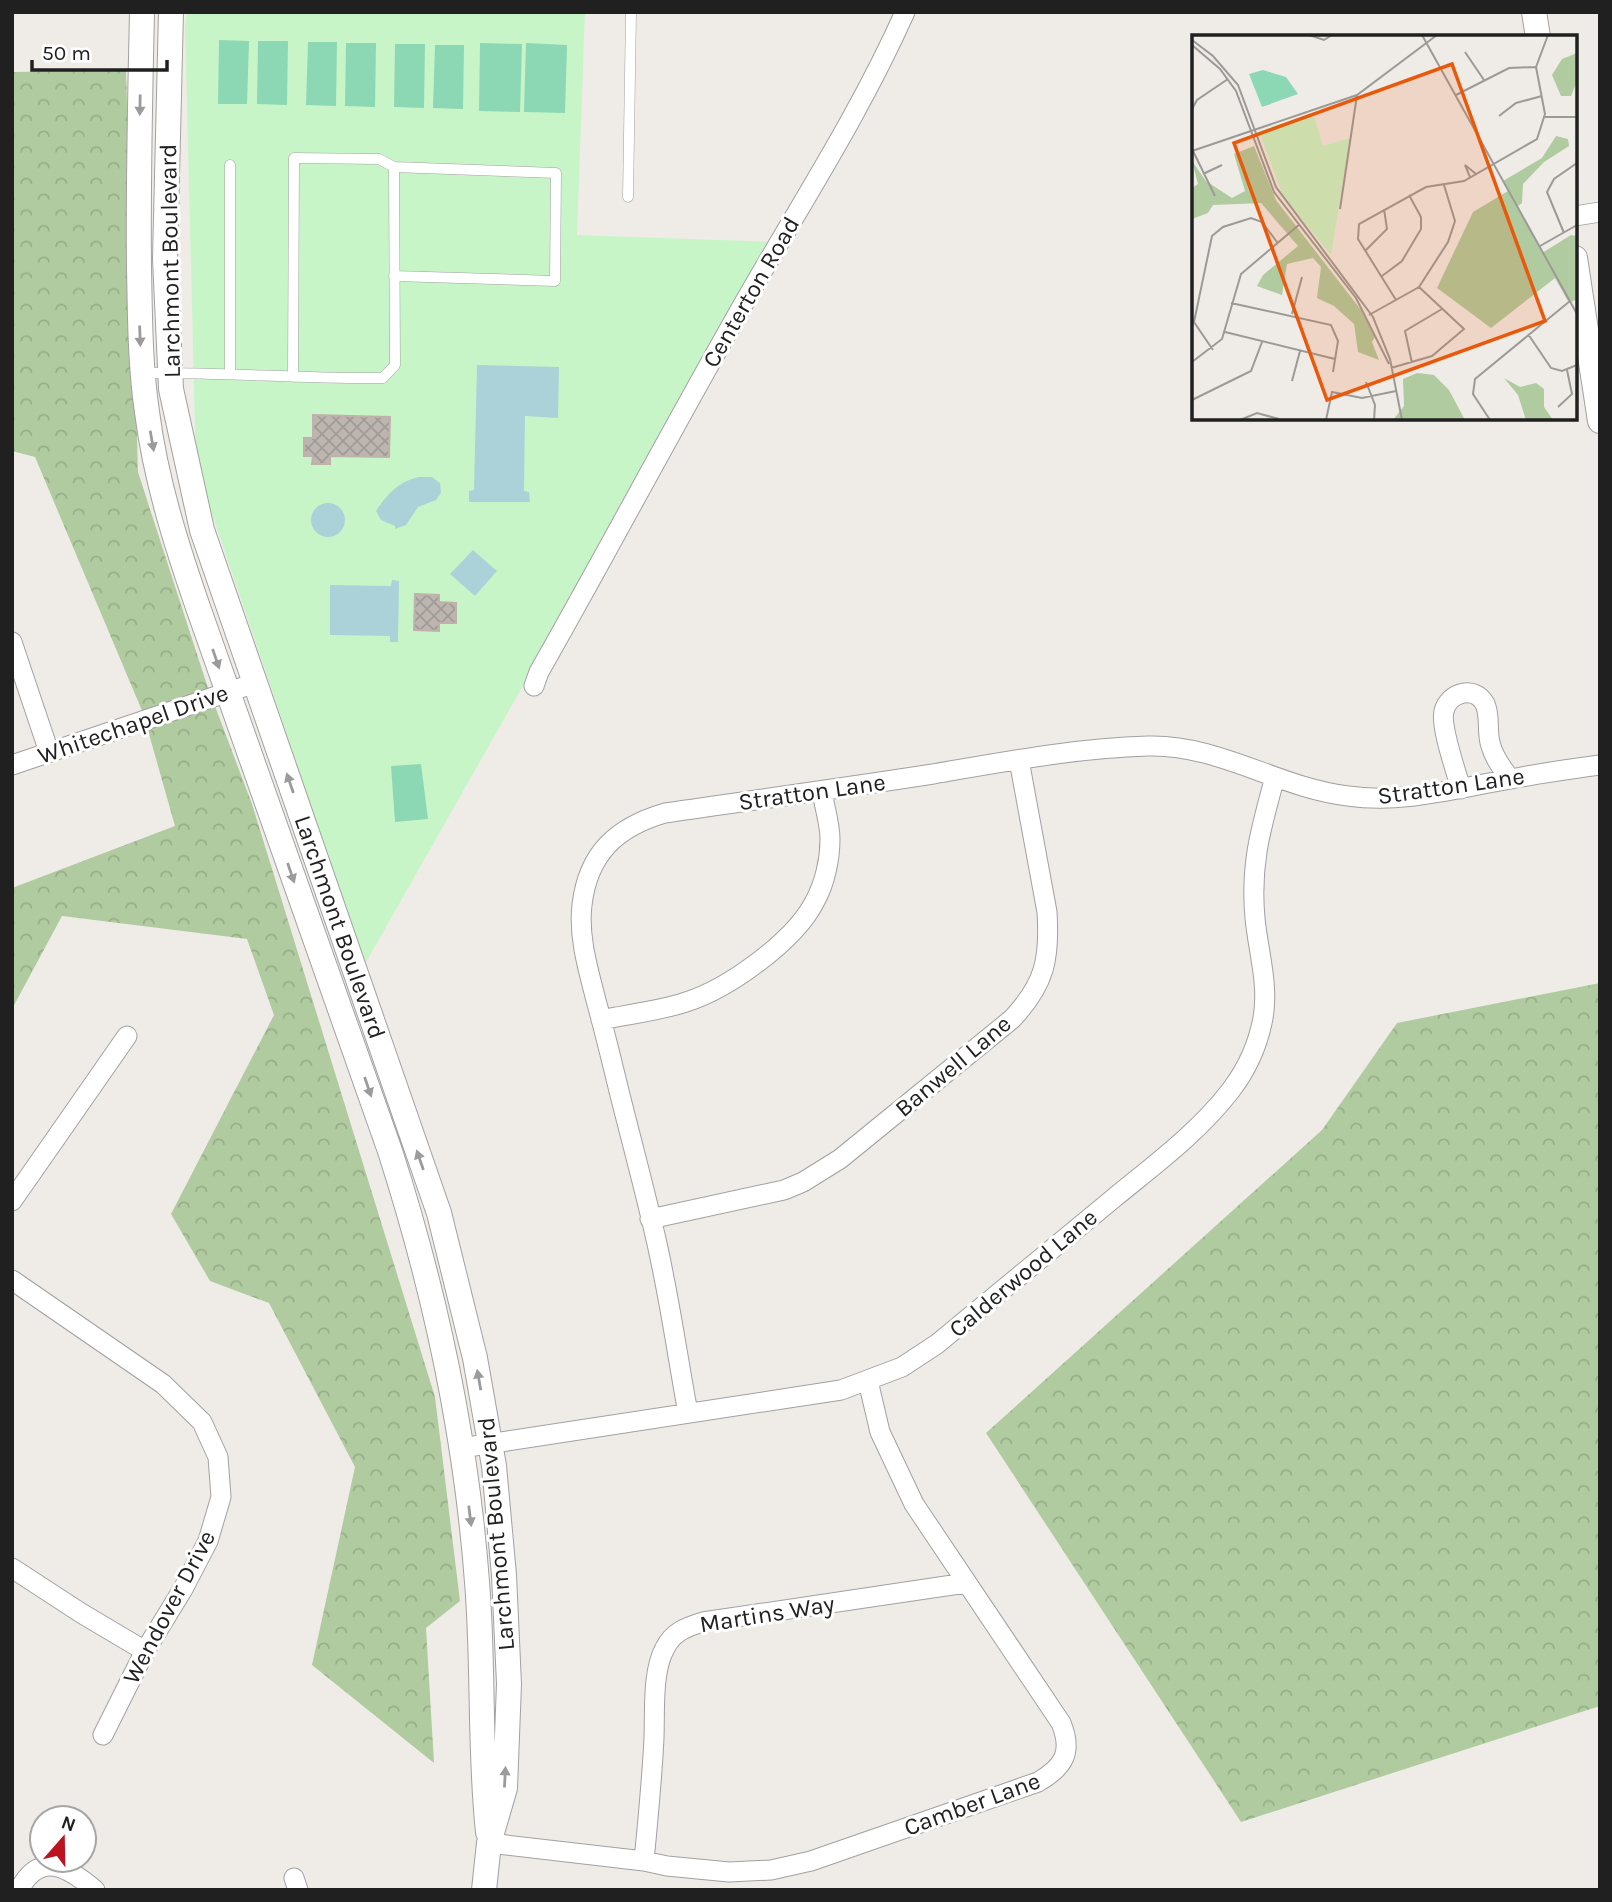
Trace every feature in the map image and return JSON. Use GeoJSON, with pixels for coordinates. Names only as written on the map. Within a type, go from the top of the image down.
{"type":"FeatureCollection","features":[{"type":"Feature","properties":{"kind":"street","name":"Larchmont Boulevard"},"geometry":{"type":"LineString","coordinates":[[142,12],[139,319],[147,414],[167,513],[364,1074],[410,1214],[433,1304],[461,1448],[478,1584],[482,1664],[482,1784],[489,1843]]}},
{"type":"Feature","properties":{"kind":"street","name":"Larchmont Boulevard"},"geometry":{"type":"LineString","coordinates":[[171,12],[165,259],[171,373],[172,389],[202,530],[439,1213],[475,1358],[490,1443],[504,1575],[509,1684],[505,1788],[489,1843],[484,1890]]}},
{"type":"Feature","properties":{"kind":"street","name":"Centerton Road"},"geometry":{"type":"LineString","coordinates":[[534,686],[539,672],[748,295],[848,126],[905,12]]}},
{"type":"Feature","properties":{"kind":"street"},"geometry":{"type":"LineString","coordinates":[[1534,12],[1538,35]]}},
{"type":"Feature","properties":{"kind":"street"},"geometry":{"type":"LineString","coordinates":[[1577,216],[1600,212]]}},
{"type":"Feature","properties":{"kind":"street"},"geometry":{"type":"LineString","coordinates":[[1577,275],[1600,421]]}},
{"type":"Feature","properties":{"kind":"street"},"geometry":{"type":"LineString","coordinates":[[12,642],[49,752]]}},
{"type":"Feature","properties":{"kind":"street","name":"Whitechapel Drive"},"geometry":{"type":"LineString","coordinates":[[12,765],[255,683]]}},
{"type":"Feature","properties":{"kind":"street"},"geometry":{"type":"LineString","coordinates":[[1461,789],[1443,719],[1445,707],[1451,698],[1460,693],[1471,692],[1485,705],[1491,749],[1510,779]]}},
{"type":"Feature","properties":{"kind":"street","name":"Stratton Lane"},"geometry":{"type":"LineString","coordinates":[[688,1413],[650,1219],[584,946],[582,915],[587,883],[595,862],[607,844],[623,830],[665,813],[1019,760],[1123,748],[1173,746],[1221,757],[1308,789],[1351,797],[1417,796],[1600,765]]}},
{"type":"Feature","properties":{"kind":"street","name":"Banwell Lane"},"geometry":{"type":"LineString","coordinates":[[650,1219],[772,1193],[812,1177],[840,1159],[1012,1019],[1023,1007],[1042,979],[1048,929],[1019,760]]}},
{"type":"Feature","properties":{"kind":"street","name":"Calderwood Lane"},"geometry":{"type":"LineString","coordinates":[[461,1448],[841,1390],[902,1367],[947,1335],[1162,1158],[1216,1109],[1242,1074],[1252,1055],[1263,1015],[1265,994],[1253,876],[1257,839],[1275,777]]}},
{"type":"Feature","properties":{"kind":"street"},"geometry":{"type":"LineString","coordinates":[[601,1020],[686,1002],[714,990],[768,953],[799,925],[814,903],[827,864],[830,836],[822,791]]}},
{"type":"Feature","properties":{"kind":"street"},"geometry":{"type":"LineString","coordinates":[[12,1201],[127,1036]]}},
{"type":"Feature","properties":{"kind":"street","name":"Wendover Drive"},"geometry":{"type":"LineString","coordinates":[[12,1280],[163,1384],[202,1422],[218,1457],[221,1497],[208,1541],[183,1589],[145,1651],[103,1735]]}},
{"type":"Feature","properties":{"kind":"street","name":"Camber Lane"},"geometry":{"type":"LineString","coordinates":[[489,1843],[729,1872],[791,1867],[1038,1782],[1052,1774],[1062,1763],[1067,1749],[1061,1723],[914,1504],[880,1432],[868,1381]]}},
{"type":"Feature","properties":{"kind":"street"},"geometry":{"type":"LineString","coordinates":[[12,1568],[145,1651]]}},
{"type":"Feature","properties":{"kind":"street","name":"Martins Way"},"geometry":{"type":"LineString","coordinates":[[643,1861],[650,1807],[658,1670],[665,1647],[674,1635],[687,1626],[703,1622],[966,1583]]}},
{"type":"Feature","properties":{"kind":"street"},"geometry":{"type":"LineString","coordinates":[[19,1890],[24,1879],[34,1870],[47,1865],[74,1872],[95,1890]]}},
{"type":"Feature","properties":{"kind":"lane"},"geometry":{"type":"LineString","coordinates":[[628,197],[631,12]]}},
{"type":"Feature","properties":{"kind":"lane"},"geometry":{"type":"LineString","coordinates":[[293,377],[293,158],[379,159],[394,167],[556,173],[555,281],[394,276]]}},
{"type":"Feature","properties":{"kind":"lane"},"geometry":{"type":"LineString","coordinates":[[230,165],[230,374]]}},
{"type":"Feature","properties":{"kind":"lane"},"geometry":{"type":"LineString","coordinates":[[143,373],[383,378],[395,365],[394,167]]}},
{"type":"Feature","properties":{"kind":"green space"},"geometry":{"type":"Polygon","coordinates":[[[187,12],[585,12],[577,235],[775,242],[365,964],[196,467],[185,26],[187,12]]]}},
{"type":"Feature","properties":{"kind":"green space"},"geometry":{"type":"Polygon","coordinates":[[[219,40],[249,41],[247,104],[218,104],[219,40]]]}},
{"type":"Feature","properties":{"kind":"green space"},"geometry":{"type":"Polygon","coordinates":[[[258,41],[288,41],[287,105],[257,104],[258,41]]]}},
{"type":"Feature","properties":{"kind":"green space"},"geometry":{"type":"Polygon","coordinates":[[[308,42],[337,42],[336,106],[306,105],[308,42]]]}},
{"type":"Feature","properties":{"kind":"green space"},"geometry":{"type":"Polygon","coordinates":[[[346,43],[376,43],[375,107],[345,106],[346,43]]]}},
{"type":"Feature","properties":{"kind":"green space"},"geometry":{"type":"Polygon","coordinates":[[[480,43],[522,44],[520,112],[479,111],[480,43]]]}},
{"type":"Feature","properties":{"kind":"green space"},"geometry":{"type":"Polygon","coordinates":[[[526,43],[567,45],[565,113],[524,112],[526,43]]]}},
{"type":"Feature","properties":{"kind":"green space"},"geometry":{"type":"Polygon","coordinates":[[[395,44],[425,44],[424,108],[394,107],[395,44]]]}},
{"type":"Feature","properties":{"kind":"green space"},"geometry":{"type":"Polygon","coordinates":[[[435,45],[464,45],[463,109],[433,108],[435,45]]]}},
{"type":"Feature","properties":{"kind":"green space"},"geometry":{"type":"Polygon","coordinates":[[[126,70],[138,472],[207,685],[252,804],[435,1397],[460,1601],[426,1628],[434,1763],[312,1665],[355,1467],[269,1303],[210,1281],[171,1214],[274,1015],[247,939],[62,916],[12,1009],[12,888],[175,826],[143,713],[35,457],[12,451],[12,72],[126,70]]]}},
{"type":"Feature","properties":{"kind":"green space"},"geometry":{"type":"Polygon","coordinates":[[[421,764],[428,819],[395,822],[391,766],[421,764]]]}},
{"type":"Feature","properties":{"kind":"green space"},"geometry":{"type":"Polygon","coordinates":[[[1600,983],[1600,1706],[1241,1822],[986,1433],[1322,1130],[1397,1023],[1600,983]]]}},
{"type":"Feature","properties":{"kind":"water"},"geometry":{"type":"Polygon","coordinates":[[[477,365],[559,367],[558,418],[525,416],[524,491],[529,492],[530,502],[469,502],[469,491],[474,490],[477,365]]]}},
{"type":"Feature","properties":{"kind":"water"},"geometry":{"type":"Polygon","coordinates":[[[419,477],[432,477],[440,483],[441,493],[436,500],[418,507],[406,525],[395,529],[395,526],[381,520],[376,511],[389,495],[405,482],[419,477]]]}},
{"type":"Feature","properties":{"kind":"water"},"geometry":{"type":"Polygon","coordinates":[[[328,503],[340,508],[345,520],[340,532],[328,537],[316,532],[311,520],[316,508],[328,503]]]}},
{"type":"Feature","properties":{"kind":"water"},"geometry":{"type":"Polygon","coordinates":[[[473,550],[497,571],[475,596],[450,574],[473,550]]]}},
{"type":"Feature","properties":{"kind":"water"},"geometry":{"type":"Polygon","coordinates":[[[392,580],[399,581],[398,642],[390,642],[390,636],[330,635],[330,585],[391,586],[392,580]]]}},
{"type":"Feature","properties":{"kind":"building"},"geometry":{"type":"Polygon","coordinates":[[[313,415],[390,417],[389,457],[330,456],[330,464],[312,464],[313,456],[304,456],[304,438],[313,438],[313,415]]]}},
{"type":"Feature","properties":{"kind":"building"},"geometry":{"type":"Polygon","coordinates":[[[415,594],[439,595],[439,602],[456,603],[456,623],[439,623],[439,631],[414,630],[415,594]]]}}]}
